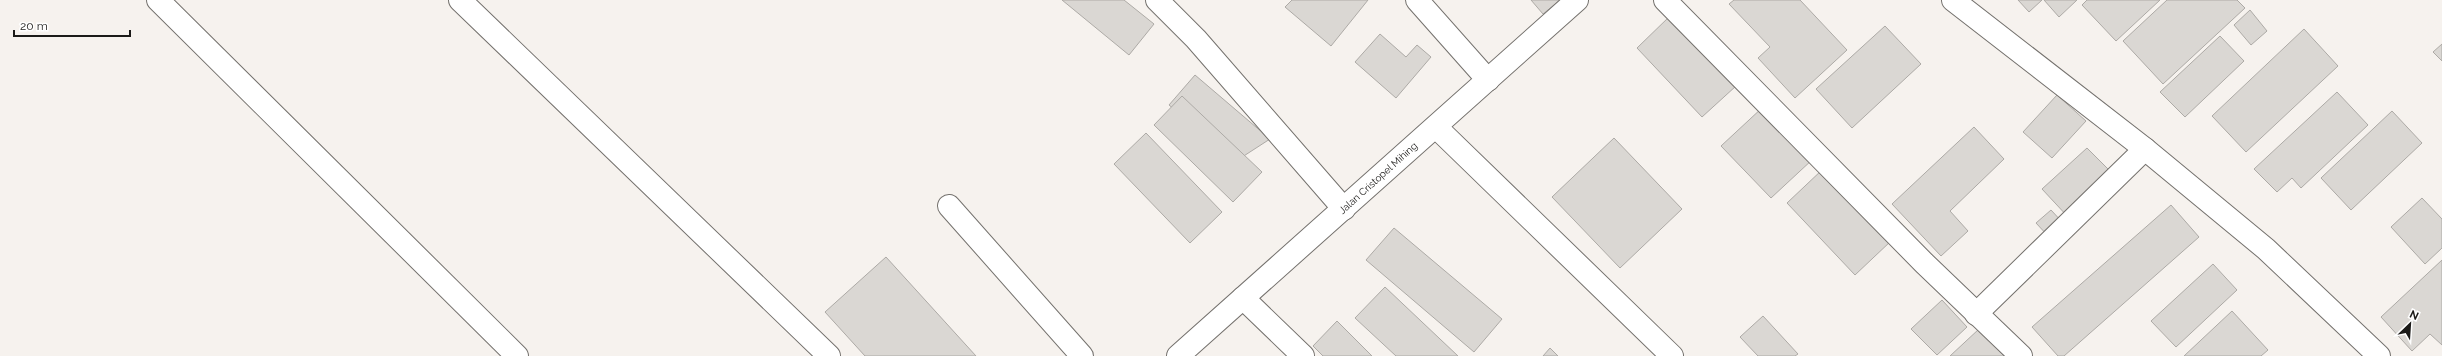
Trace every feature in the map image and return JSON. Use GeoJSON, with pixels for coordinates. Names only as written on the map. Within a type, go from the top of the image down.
{"type":"FeatureCollection","features":[{"type":"Feature","properties":{"kind":"street"},"geometry":{"type":"LineString","coordinates":[[158,0],[517,356]]}},
{"type":"Feature","properties":{"kind":"street"},"geometry":{"type":"LineString","coordinates":[[460,0],[829,356]]}},
{"type":"Feature","properties":{"kind":"street"},"geometry":{"type":"LineString","coordinates":[[1157,0],[1196,39],[1344,209]]}},
{"type":"Feature","properties":{"kind":"street"},"geometry":{"type":"LineString","coordinates":[[1418,0],[1488,80]]}},
{"type":"Feature","properties":{"kind":"street","name":"Jalan Cristopel Mihing"},"geometry":{"type":"LineString","coordinates":[[1178,356],[1577,0]]}},
{"type":"Feature","properties":{"kind":"street"},"geometry":{"type":"LineString","coordinates":[[1665,0],[1976,314],[2021,356]]}},
{"type":"Feature","properties":{"kind":"street"},"geometry":{"type":"LineString","coordinates":[[1953,0],[2145,149],[2266,249],[2379,356]]}},
{"type":"Feature","properties":{"kind":"street"},"geometry":{"type":"LineString","coordinates":[[1436,127],[1672,356]]}},
{"type":"Feature","properties":{"kind":"street"},"geometry":{"type":"LineString","coordinates":[[1976,314],[2145,149]]}},
{"type":"Feature","properties":{"kind":"street"},"geometry":{"type":"LineString","coordinates":[[949,206],[1082,356]]}},
{"type":"Feature","properties":{"kind":"street"},"geometry":{"type":"LineString","coordinates":[[1243,298],[1303,356]]}},
{"type":"Feature","properties":{"kind":"building"},"geometry":{"type":"Polygon","coordinates":[[[1062,0],[1124,0],[1154,24],[1129,55],[1062,0]]]}},
{"type":"Feature","properties":{"kind":"building"},"geometry":{"type":"Polygon","coordinates":[[[1292,0],[1368,0],[1331,46],[1285,7],[1292,0]]]}},
{"type":"Feature","properties":{"kind":"building"},"geometry":{"type":"Polygon","coordinates":[[[1531,0],[1560,0],[1543,14],[1531,0]]]}},
{"type":"Feature","properties":{"kind":"building"},"geometry":{"type":"Polygon","coordinates":[[[1734,0],[1800,0],[1847,50],[1795,98],[1758,58],[1770,47],[1729,4],[1734,0]]]}},
{"type":"Feature","properties":{"kind":"building"},"geometry":{"type":"Polygon","coordinates":[[[2018,0],[2042,0],[2029,12],[2018,0]]]}},
{"type":"Feature","properties":{"kind":"building"},"geometry":{"type":"Polygon","coordinates":[[[2044,0],[2077,0],[2059,17],[2044,0]]]}},
{"type":"Feature","properties":{"kind":"building"},"geometry":{"type":"Polygon","coordinates":[[[2087,0],[2160,0],[2116,41],[2082,5],[2087,0]]]}},
{"type":"Feature","properties":{"kind":"building"},"geometry":{"type":"Polygon","coordinates":[[[2167,0],[2237,0],[2245,8],[2163,84],[2123,41],[2167,0]]]}},
{"type":"Feature","properties":{"kind":"building"},"geometry":{"type":"Polygon","coordinates":[[[2250,10],[2267,31],[2251,45],[2234,25],[2250,10]]]}},
{"type":"Feature","properties":{"kind":"building"},"geometry":{"type":"Polygon","coordinates":[[[1670,16],[1736,86],[1702,117],[1637,48],[1670,16]]]}},
{"type":"Feature","properties":{"kind":"building"},"geometry":{"type":"Polygon","coordinates":[[[1885,26],[1921,64],[1852,128],[1816,89],[1885,26]]]}},
{"type":"Feature","properties":{"kind":"building"},"geometry":{"type":"Polygon","coordinates":[[[2304,29],[2338,66],[2246,152],[2212,116],[2304,29]]]}},
{"type":"Feature","properties":{"kind":"building"},"geometry":{"type":"Polygon","coordinates":[[[1380,34],[1406,57],[1417,45],[1431,57],[1396,98],[1355,62],[1380,34]]]}},
{"type":"Feature","properties":{"kind":"building"},"geometry":{"type":"Polygon","coordinates":[[[2220,36],[2244,61],[2185,117],[2160,92],[2220,36]]]}},
{"type":"Feature","properties":{"kind":"building"},"geometry":{"type":"Polygon","coordinates":[[[2442,44],[2442,61],[2433,52],[2442,44]]]}},
{"type":"Feature","properties":{"kind":"building"},"geometry":{"type":"Polygon","coordinates":[[[1195,75],[1270,139],[1236,161],[1169,105],[1195,75]]]}},
{"type":"Feature","properties":{"kind":"building"},"geometry":{"type":"Polygon","coordinates":[[[2337,92],[2368,125],[2301,188],[2292,178],[2277,192],[2254,169],[2337,92]]]}},
{"type":"Feature","properties":{"kind":"building"},"geometry":{"type":"Polygon","coordinates":[[[2057,95],[2086,121],[2052,158],[2023,132],[2057,95]]]}},
{"type":"Feature","properties":{"kind":"building"},"geometry":{"type":"Polygon","coordinates":[[[1182,96],[1262,172],[1233,202],[1154,125],[1182,96]]]}},
{"type":"Feature","properties":{"kind":"building"},"geometry":{"type":"Polygon","coordinates":[[[1763,107],[1813,159],[1771,198],[1721,146],[1763,107]]]}},
{"type":"Feature","properties":{"kind":"building"},"geometry":{"type":"Polygon","coordinates":[[[2392,111],[2422,143],[2351,210],[2321,178],[2392,111]]]}},
{"type":"Feature","properties":{"kind":"building"},"geometry":{"type":"Polygon","coordinates":[[[1974,127],[2004,159],[1950,211],[1968,231],[1941,256],[1892,204],[1974,127]]]}},
{"type":"Feature","properties":{"kind":"building"},"geometry":{"type":"Polygon","coordinates":[[[1146,133],[1222,212],[1190,243],[1114,164],[1146,133]]]}},
{"type":"Feature","properties":{"kind":"building"},"geometry":{"type":"Polygon","coordinates":[[[1614,138],[1682,209],[1620,268],[1552,197],[1614,138]]]}},
{"type":"Feature","properties":{"kind":"building"},"geometry":{"type":"Polygon","coordinates":[[[2087,148],[2115,176],[2069,218],[2042,189],[2087,148]]]}},
{"type":"Feature","properties":{"kind":"building"},"geometry":{"type":"Polygon","coordinates":[[[1823,169],[1891,241],[1855,275],[1787,203],[1823,169]]]}},
{"type":"Feature","properties":{"kind":"building"},"geometry":{"type":"Polygon","coordinates":[[[2422,198],[2442,219],[2442,248],[2425,264],[2391,227],[2422,198]]]}},
{"type":"Feature","properties":{"kind":"building"},"geometry":{"type":"Polygon","coordinates":[[[2171,205],[2199,237],[2064,356],[2058,356],[2032,327],[2171,205]]]}},
{"type":"Feature","properties":{"kind":"building"},"geometry":{"type":"Polygon","coordinates":[[[2051,210],[2064,224],[2049,237],[2036,223],[2051,210]]]}},
{"type":"Feature","properties":{"kind":"building"},"geometry":{"type":"Polygon","coordinates":[[[1394,228],[1502,319],[1474,352],[1366,260],[1394,228]]]}},
{"type":"Feature","properties":{"kind":"building"},"geometry":{"type":"Polygon","coordinates":[[[886,257],[976,356],[865,356],[825,312],[886,257]]]}},
{"type":"Feature","properties":{"kind":"building"},"geometry":{"type":"Polygon","coordinates":[[[2442,260],[2442,345],[2430,334],[2412,351],[2381,317],[2442,260]]]}},
{"type":"Feature","properties":{"kind":"building"},"geometry":{"type":"Polygon","coordinates":[[[2213,264],[2237,290],[2176,347],[2151,321],[2213,264]]]}},
{"type":"Feature","properties":{"kind":"building"},"geometry":{"type":"Polygon","coordinates":[[[1385,287],[1458,356],[1396,356],[1355,318],[1385,287]]]}},
{"type":"Feature","properties":{"kind":"building"},"geometry":{"type":"Polygon","coordinates":[[[1942,300],[1967,327],[1937,355],[1911,329],[1942,300]]]}},
{"type":"Feature","properties":{"kind":"building"},"geometry":{"type":"Polygon","coordinates":[[[2232,311],[2268,350],[2261,356],[2184,356],[2232,311]]]}},
{"type":"Feature","properties":{"kind":"building"},"geometry":{"type":"Polygon","coordinates":[[[1763,316],[1798,354],[1795,356],[1758,356],[1740,337],[1763,316]]]}},
{"type":"Feature","properties":{"kind":"building"},"geometry":{"type":"Polygon","coordinates":[[[1337,321],[1372,356],[1323,356],[1313,346],[1337,321]]]}},
{"type":"Feature","properties":{"kind":"building"},"geometry":{"type":"Polygon","coordinates":[[[1979,329],[2004,356],[1950,356],[1979,329]]]}},
{"type":"Feature","properties":{"kind":"building"},"geometry":{"type":"Polygon","coordinates":[[[1550,348],[1558,356],[1543,356],[1550,348]]]}}]}
